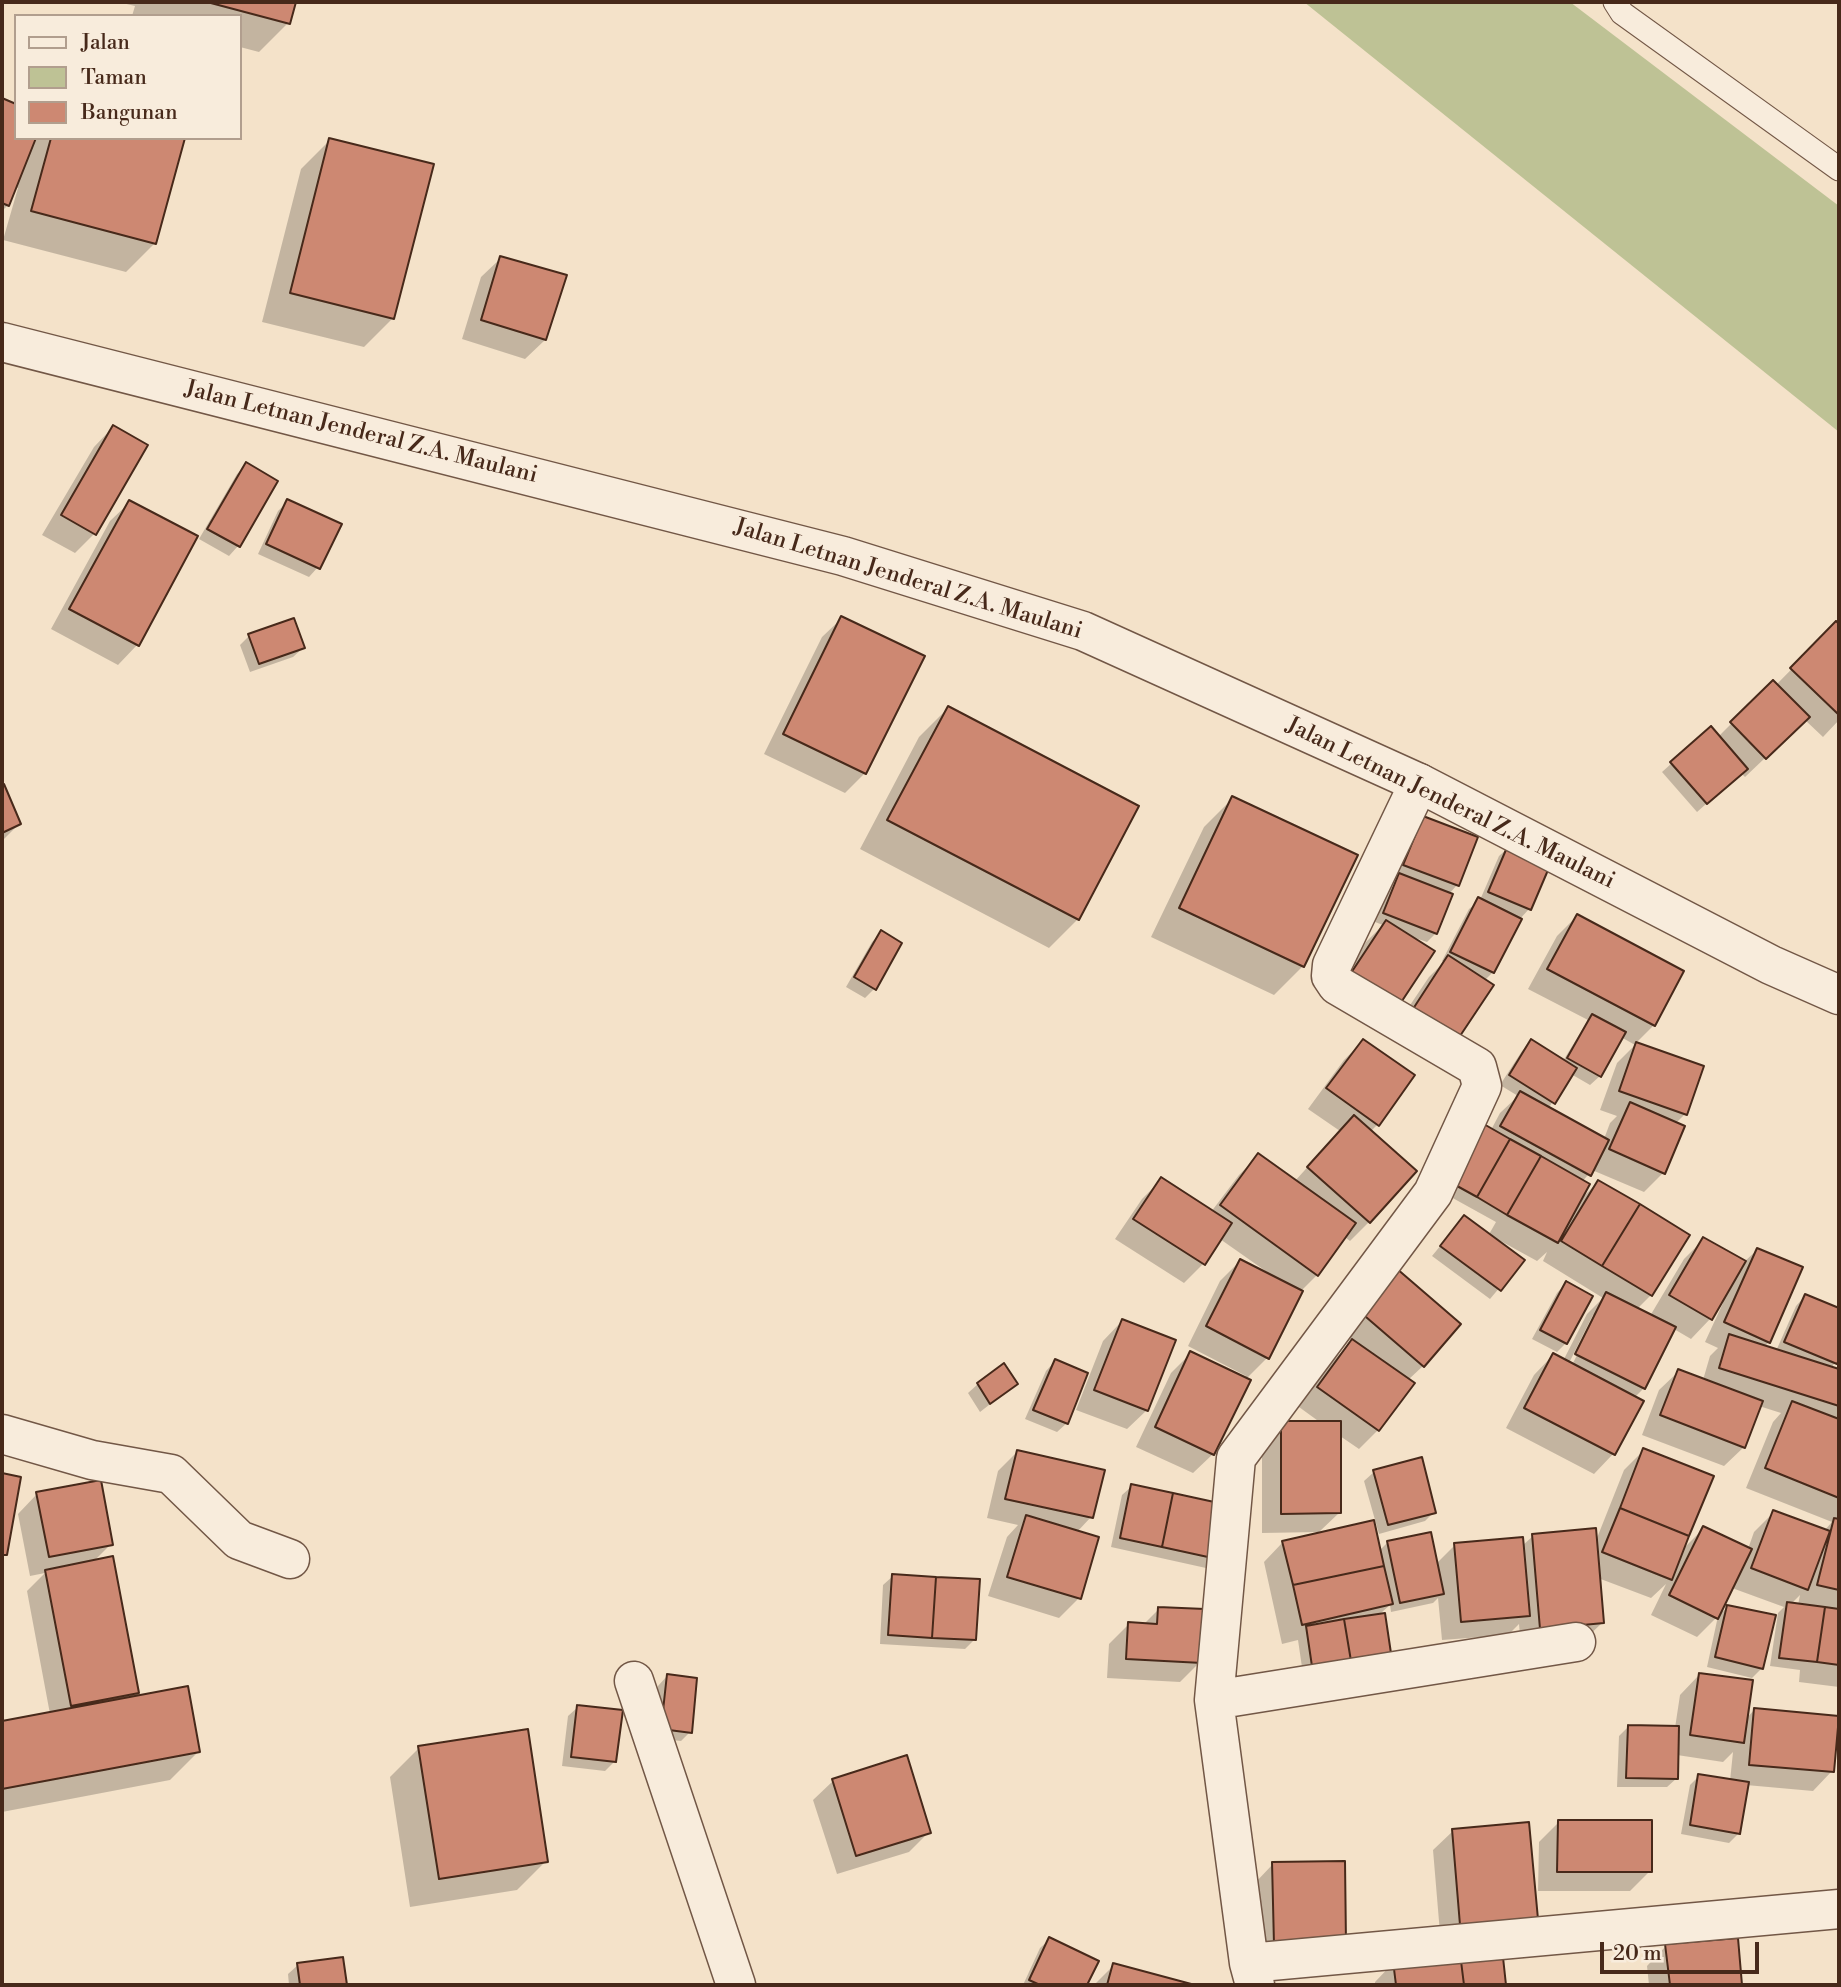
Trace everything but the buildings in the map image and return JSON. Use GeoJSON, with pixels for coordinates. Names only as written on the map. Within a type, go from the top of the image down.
{"type":"FeatureCollection","features":[{"type":"Feature","properties":{"kind":"street","name":"Jalan Letnan Jenderal Z.A. Maulani"},"geometry":{"type":"LineString","coordinates":[[2,342],[856,560],[1083,631],[1419,783],[1771,965],[1839,995]]}},
{"type":"Feature","properties":{"kind":"street"},"geometry":{"type":"LineString","coordinates":[[1419,783],[1332,965],[1331,976],[1337,985],[1477,1067],[1482,1086],[1433,1193],[1236,1458],[1214,1700],[1252,1974],[1839,1909]]}},
{"type":"Feature","properties":{"kind":"street"},"geometry":{"type":"LineString","coordinates":[[2,1434],[92,1460],[171,1474],[239,1540],[290,1559]]}},
{"type":"Feature","properties":{"kind":"street"},"geometry":{"type":"LineString","coordinates":[[1214,1700],[1576,1642]]}},
{"type":"Feature","properties":{"kind":"street"},"geometry":{"type":"LineString","coordinates":[[634,1681],[736,1985]]}},
{"type":"Feature","properties":{"kind":"lane"},"geometry":{"type":"LineString","coordinates":[[1615,2],[1622,13],[1839,169]]}},
{"type":"Feature","properties":{"kind":"green space"},"geometry":{"type":"Polygon","coordinates":[[[1304,2],[1570,2],[1839,206],[1839,432],[1304,2]]]}}]}
